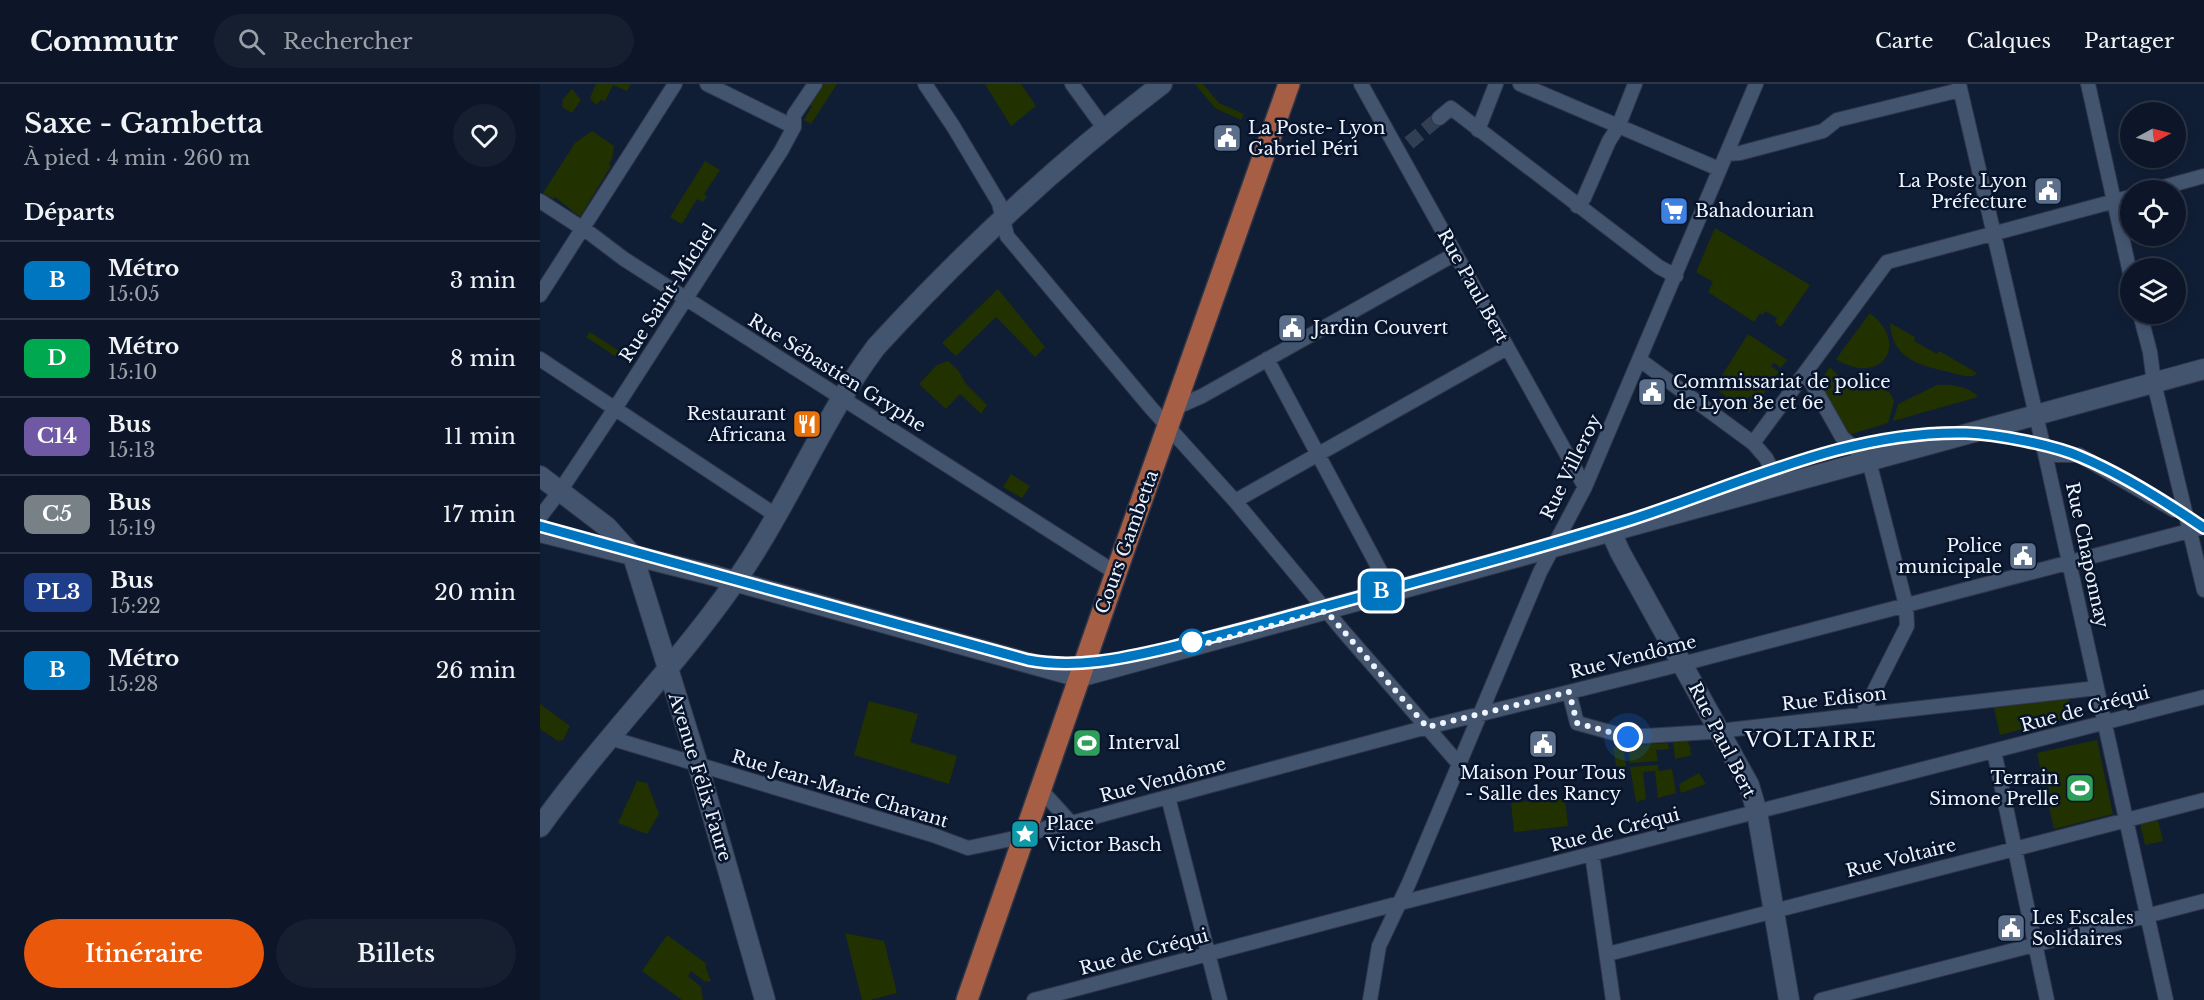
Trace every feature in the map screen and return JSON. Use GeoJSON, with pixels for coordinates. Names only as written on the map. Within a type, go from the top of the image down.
{"type":"FeatureCollection","features":[{"type":"Feature","properties":{"kind":"main road"},"geometry":{"type":"LineString","coordinates":[[543,818],[667,669],[734,582],[777,516],[859,370],[876,347],[1002,219],[1104,128],[1162,84]]}},
{"type":"Feature","properties":{"kind":"main road","name":"Cours Gambetta"},"geometry":{"type":"LineString","coordinates":[[966,1000],[1289,84]]}},
{"type":"Feature","properties":{"kind":"main road"},"geometry":{"type":"LineString","coordinates":[[540,532],[734,582],[1079,677],[2204,369]]}},
{"type":"Feature","properties":{"kind":"main road"},"geometry":{"type":"LineString","coordinates":[[540,476],[607,527],[633,556]]}},
{"type":"Feature","properties":{"kind":"main road","name":"Rue Paul Bert"},"geometry":{"type":"LineString","coordinates":[[1611,532],[1749,785],[1757,813],[1789,1000]]}},
{"type":"Feature","properties":{"kind":"main road","name":"Avenue Félix Faure"},"geometry":{"type":"LineString","coordinates":[[633,556],[699,765],[765,1000]]}},
{"type":"Feature","properties":{"kind":"street"},"geometry":{"type":"LineString","coordinates":[[540,295],[675,84]]}},
{"type":"Feature","properties":{"kind":"street"},"geometry":{"type":"LineString","coordinates":[[707,84],[794,127]]}},
{"type":"Feature","properties":{"kind":"street","name":"Rue Saint-Michel"},"geometry":{"type":"LineString","coordinates":[[540,517],[560,491],[686,299],[794,127],[794,115],[815,84]]}},
{"type":"Feature","properties":{"kind":"street"},"geometry":{"type":"LineString","coordinates":[[925,84],[999,203],[1007,236],[1172,418],[1235,501],[1326,611],[1459,764]]}},
{"type":"Feature","properties":{"kind":"street"},"geometry":{"type":"LineString","coordinates":[[1072,84],[1104,128]]}},
{"type":"Feature","properties":{"kind":"street","name":"Rue Paul Bert"},"geometry":{"type":"LineString","coordinates":[[1361,84],[1404,147],[1455,254],[1585,487]]}},
{"type":"Feature","properties":{"kind":"street"},"geometry":{"type":"LineString","coordinates":[[1478,130],[1496,84]]}},
{"type":"Feature","properties":{"kind":"street"},"geometry":{"type":"LineString","coordinates":[[1520,84],[1719,169]]}},
{"type":"Feature","properties":{"kind":"street"},"geometry":{"type":"LineString","coordinates":[[1577,206],[1584,198],[1609,141],[1618,127],[1635,84]]}},
{"type":"Feature","properties":{"kind":"street","name":"Rue Villeroy"},"geometry":{"type":"LineString","coordinates":[[1370,1000],[1379,946],[1400,903],[1551,549],[1585,487],[1756,84]]}},
{"type":"Feature","properties":{"kind":"street"},"geometry":{"type":"LineString","coordinates":[[2088,84],[2127,258]]}},
{"type":"Feature","properties":{"kind":"street"},"geometry":{"type":"LineString","coordinates":[[1727,154],[1740,153],[1823,131],[1837,120],[1960,87]]}},
{"type":"Feature","properties":{"kind":"street","name":"Rue Chaponnay"},"geometry":{"type":"LineString","coordinates":[[1960,87],[2070,562],[2166,1000]]}},
{"type":"Feature","properties":{"kind":"street"},"geometry":{"type":"LineString","coordinates":[[1439,118],[1451,108],[1577,206],[1659,267],[1676,276]]}},
{"type":"Feature","properties":{"kind":"street"},"geometry":{"type":"LineString","coordinates":[[2186,181],[2204,176]]}},
{"type":"Feature","properties":{"kind":"street"},"geometry":{"type":"LineString","coordinates":[[1753,443],[1887,262],[2120,200]]}},
{"type":"Feature","properties":{"kind":"street","name":"Rue Sébastien Gryphe"},"geometry":{"type":"LineString","coordinates":[[540,201],[583,228],[624,259],[1116,573]]}},
{"type":"Feature","properties":{"kind":"street"},"geometry":{"type":"LineString","coordinates":[[1172,418],[1268,359],[1455,254]]}},
{"type":"Feature","properties":{"kind":"street"},"geometry":{"type":"LineString","coordinates":[[2142,324],[2184,529]]}},
{"type":"Feature","properties":{"kind":"street"},"geometry":{"type":"LineString","coordinates":[[1235,501],[1507,348]]}},
{"type":"Feature","properties":{"kind":"street"},"geometry":{"type":"LineString","coordinates":[[540,359],[616,407],[777,516]]}},
{"type":"Feature","properties":{"kind":"street"},"geometry":{"type":"LineString","coordinates":[[1268,359],[1392,593]]}},
{"type":"Feature","properties":{"kind":"street"},"geometry":{"type":"LineString","coordinates":[[1640,360],[1753,443],[1766,458],[1780,486]]}},
{"type":"Feature","properties":{"kind":"street"},"geometry":{"type":"LineString","coordinates":[[1806,373],[1842,437],[1869,461],[1906,604],[1907,626],[1863,713]]}},
{"type":"Feature","properties":{"kind":"street"},"geometry":{"type":"LineString","coordinates":[[2056,455],[2079,455],[2177,509],[2204,590]]}},
{"type":"Feature","properties":{"kind":"street","name":"Rue Vendôme"},"geometry":{"type":"LineString","coordinates":[[1025,836],[1049,827],[1427,727],[1682,664],[2070,562],[2184,529],[2204,527]]}},
{"type":"Feature","properties":{"kind":"street","name":"Rue Edison"},"geometry":{"type":"LineString","coordinates":[[1569,692],[1577,723],[1628,737],[1720,730],[2097,688]]}},
{"type":"Feature","properties":{"kind":"street","name":"Rue de Créqui"},"geometry":{"type":"LineString","coordinates":[[1035,1000],[1400,903],[2204,697]]}},
{"type":"Feature","properties":{"kind":"street","name":"Rue Jean-Marie Chavant"},"geometry":{"type":"LineString","coordinates":[[610,738],[933,835],[968,848],[1025,836]]}},
{"type":"Feature","properties":{"kind":"street"},"geometry":{"type":"LineString","coordinates":[[1994,751],[2048,1000]]}},
{"type":"Feature","properties":{"kind":"street"},"geometry":{"type":"LineString","coordinates":[[1041,790],[1071,823]]}},
{"type":"Feature","properties":{"kind":"street"},"geometry":{"type":"LineString","coordinates":[[1168,797],[1220,1000]]}},
{"type":"Feature","properties":{"kind":"street","name":"Rue Voltaire"},"geometry":{"type":"LineString","coordinates":[[1608,954],[2204,800]]}},
{"type":"Feature","properties":{"kind":"street"},"geometry":{"type":"LineString","coordinates":[[1592,854],[1613,1000]]}},
{"type":"Feature","properties":{"kind":"street"},"geometry":{"type":"LineString","coordinates":[[1821,1000],[2204,901]]}},
{"type":"Feature","properties":{"kind":"green space"},"geometry":{"type":"Polygon","coordinates":[[[596,84],[631,84],[627,91],[613,85],[605,101],[601,100],[596,105],[590,98],[596,84]]]}},
{"type":"Feature","properties":{"kind":"green space"},"geometry":{"type":"Polygon","coordinates":[[[818,84],[837,84],[811,124],[804,120],[812,106],[806,102],[818,84]]]}},
{"type":"Feature","properties":{"kind":"green space"},"geometry":{"type":"Polygon","coordinates":[[[985,84],[1021,84],[1036,106],[1011,126],[985,84]]]}},
{"type":"Feature","properties":{"kind":"green space"},"geometry":{"type":"Polygon","coordinates":[[[1195,84],[1203,84],[1219,103],[1244,114],[1241,120],[1215,108],[1195,84]]]}},
{"type":"Feature","properties":{"kind":"green space"},"geometry":{"type":"Polygon","coordinates":[[[572,89],[581,100],[572,113],[562,107],[563,99],[572,89]]]}},
{"type":"Feature","properties":{"kind":"green space"},"geometry":{"type":"Polygon","coordinates":[[[592,131],[614,146],[609,164],[611,166],[580,217],[555,197],[553,199],[543,193],[575,143],[592,131]]]}},
{"type":"Feature","properties":{"kind":"green space"},"geometry":{"type":"Polygon","coordinates":[[[705,161],[720,170],[704,194],[707,196],[703,202],[697,199],[682,224],[670,217],[705,161]]]}},
{"type":"Feature","properties":{"kind":"green space"},"geometry":{"type":"Polygon","coordinates":[[[1715,228],[1810,285],[1781,327],[1775,322],[1777,318],[1765,311],[1763,315],[1760,313],[1754,322],[1708,292],[1713,282],[1696,272],[1715,228]]]}},
{"type":"Feature","properties":{"kind":"green space"},"geometry":{"type":"Polygon","coordinates":[[[998,289],[1045,347],[1035,357],[996,317],[956,356],[942,343],[998,289]]]}},
{"type":"Feature","properties":{"kind":"green space"},"geometry":{"type":"Polygon","coordinates":[[[1870,313],[1882,325],[1888,338],[1889,349],[1885,358],[1877,365],[1866,368],[1852,366],[1836,359],[1870,313]]]}},
{"type":"Feature","properties":{"kind":"green space"},"geometry":{"type":"Polygon","coordinates":[[[1890,323],[1915,337],[1914,341],[1937,354],[1939,351],[1977,373],[1974,376],[1964,376],[1915,362],[1898,348],[1890,323]]]}},
{"type":"Feature","properties":{"kind":"green space"},"geometry":{"type":"Polygon","coordinates":[[[590,332],[622,353],[618,358],[586,337],[590,332]]]}},
{"type":"Feature","properties":{"kind":"green space"},"geometry":{"type":"Polygon","coordinates":[[[1748,334],[1787,360],[1781,368],[1774,363],[1771,366],[1779,372],[1758,402],[1749,396],[1745,403],[1752,408],[1749,413],[1714,388],[1748,334]]]}},
{"type":"Feature","properties":{"kind":"green space"},"geometry":{"type":"Polygon","coordinates":[[[948,361],[987,405],[981,414],[960,394],[946,409],[919,384],[937,365],[948,361]]]}},
{"type":"Feature","properties":{"kind":"green space"},"geometry":{"type":"Polygon","coordinates":[[[1830,367],[1842,379],[1853,385],[1888,392],[1894,402],[1888,423],[1848,435],[1818,384],[1830,367]]]}},
{"type":"Feature","properties":{"kind":"green space"},"geometry":{"type":"Polygon","coordinates":[[[1937,385],[1964,388],[1978,397],[1893,421],[1898,404],[1937,385]]]}},
{"type":"Feature","properties":{"kind":"green space"},"geometry":{"type":"Polygon","coordinates":[[[1011,474],[1030,486],[1022,498],[1003,487],[1011,474]]]}},
{"type":"Feature","properties":{"kind":"green space"},"geometry":{"type":"Polygon","coordinates":[[[2069,698],[2072,716],[2000,735],[1994,708],[2069,698]]]}},
{"type":"Feature","properties":{"kind":"green space"},"geometry":{"type":"Polygon","coordinates":[[[869,701],[918,714],[910,742],[957,756],[949,784],[854,755],[869,701]]]}},
{"type":"Feature","properties":{"kind":"green space"},"geometry":{"type":"Polygon","coordinates":[[[540,704],[570,726],[563,740],[558,741],[540,729],[540,704]]]}},
{"type":"Feature","properties":{"kind":"green space"},"geometry":{"type":"Polygon","coordinates":[[[2097,740],[2113,814],[2054,829],[2037,753],[2097,740]]]}},
{"type":"Feature","properties":{"kind":"green space"},"geometry":{"type":"Polygon","coordinates":[[[1690,741],[1688,743],[1692,755],[1675,759],[1673,742],[1690,741]]]}},
{"type":"Feature","properties":{"kind":"green space"},"geometry":{"type":"Polygon","coordinates":[[[1668,743],[1669,749],[1656,750],[1658,761],[1630,763],[1628,746],[1668,743]]]}},
{"type":"Feature","properties":{"kind":"green space"},"geometry":{"type":"Polygon","coordinates":[[[1623,746],[1628,780],[1618,781],[1618,778],[1621,778],[1619,766],[1616,766],[1613,747],[1623,746]]]}},
{"type":"Feature","properties":{"kind":"green space"},"geometry":{"type":"Polygon","coordinates":[[[1658,765],[1659,771],[1672,769],[1676,793],[1658,798],[1655,771],[1643,772],[1646,799],[1636,802],[1630,767],[1658,765]]]}},
{"type":"Feature","properties":{"kind":"green space"},"geometry":{"type":"Polygon","coordinates":[[[1699,773],[1706,784],[1681,793],[1679,784],[1699,773]]]}},
{"type":"Feature","properties":{"kind":"green space"},"geometry":{"type":"Polygon","coordinates":[[[637,781],[647,783],[659,814],[647,834],[618,823],[637,781]]]}},
{"type":"Feature","properties":{"kind":"green space"},"geometry":{"type":"Polygon","coordinates":[[[1565,798],[1568,826],[1514,832],[1511,803],[1565,798]]]}},
{"type":"Feature","properties":{"kind":"green space"},"geometry":{"type":"Polygon","coordinates":[[[2158,820],[2163,841],[2145,845],[2140,823],[2158,820]]]}},
{"type":"Feature","properties":{"kind":"green space"},"geometry":{"type":"Polygon","coordinates":[[[845,933],[884,941],[897,993],[862,1000],[845,933]]]}},
{"type":"Feature","properties":{"kind":"green space"},"geometry":{"type":"Polygon","coordinates":[[[667,935],[707,964],[705,965],[711,982],[704,981],[691,971],[688,976],[701,987],[703,1000],[682,1000],[642,971],[667,935]]]}},
{"type":"Feature","properties":{"kind":"tunnel"},"geometry":{"type":"LineString","coordinates":[[1409,143],[1439,118]]}},
{"type":"Feature","properties":{"kind":"metro line","name":"B"},"geometry":{"type":"LineString","coordinates":[[540,526],[1028,660],[1062,665],[1087,664],[1128,657],[1215,637],[1591,532],[1683,503],[1777,469],[1866,442],[1914,435],[1968,433],[2020,441],[2080,456],[2133,483],[2204,528]]}},
{"type":"Feature","properties":{"kind":"place","name":"La Poste- Lyon Gabriel Péri"},"geometry":{"type":"Point","coordinates":[1227,138]}},
{"type":"Feature","properties":{"kind":"place","name":"La Poste Lyon Préfecture"},"geometry":{"type":"Point","coordinates":[2048,191]}},
{"type":"Feature","properties":{"kind":"place","name":"Bahadourian"},"geometry":{"type":"Point","coordinates":[1674,211]}},
{"type":"Feature","properties":{"kind":"place","name":"Jardin Couvert"},"geometry":{"type":"Point","coordinates":[1292,328]}},
{"type":"Feature","properties":{"kind":"place","name":"Commissariat de police de Lyon 3e et 6e"},"geometry":{"type":"Point","coordinates":[1652,392]}},
{"type":"Feature","properties":{"kind":"place","name":"Restaurant Africana"},"geometry":{"type":"Point","coordinates":[807,424]}},
{"type":"Feature","properties":{"kind":"place","name":"Police municipale"},"geometry":{"type":"Point","coordinates":[2023,556]}},
{"type":"Feature","properties":{"kind":"place","name":"Interval"},"geometry":{"type":"Point","coordinates":[1087,743]}},
{"type":"Feature","properties":{"kind":"place","name":"Maison Pour Tous - Salle des Rancy"},"geometry":{"type":"Point","coordinates":[1543,744]}},
{"type":"Feature","properties":{"kind":"place","name":"Terrain Simone Prelle"},"geometry":{"type":"Point","coordinates":[2080,788]}},
{"type":"Feature","properties":{"kind":"place","name":"Place Victor Basch"},"geometry":{"type":"Point","coordinates":[1025,834]}},
{"type":"Feature","properties":{"kind":"place","name":"Les Escales Solidaires"},"geometry":{"type":"Point","coordinates":[2011,928]}},
{"type":"Feature","properties":{"kind":"district","name":"VOLTAIRE"},"geometry":{"type":"Point","coordinates":[1811,740]}},
{"type":"Feature","properties":{"kind":"route"},"geometry":{"type":"LineString","coordinates":[[1192,642],[1193,647],[1326,611],[1427,727],[1569,692],[1577,723],[1628,737]]}}]}
